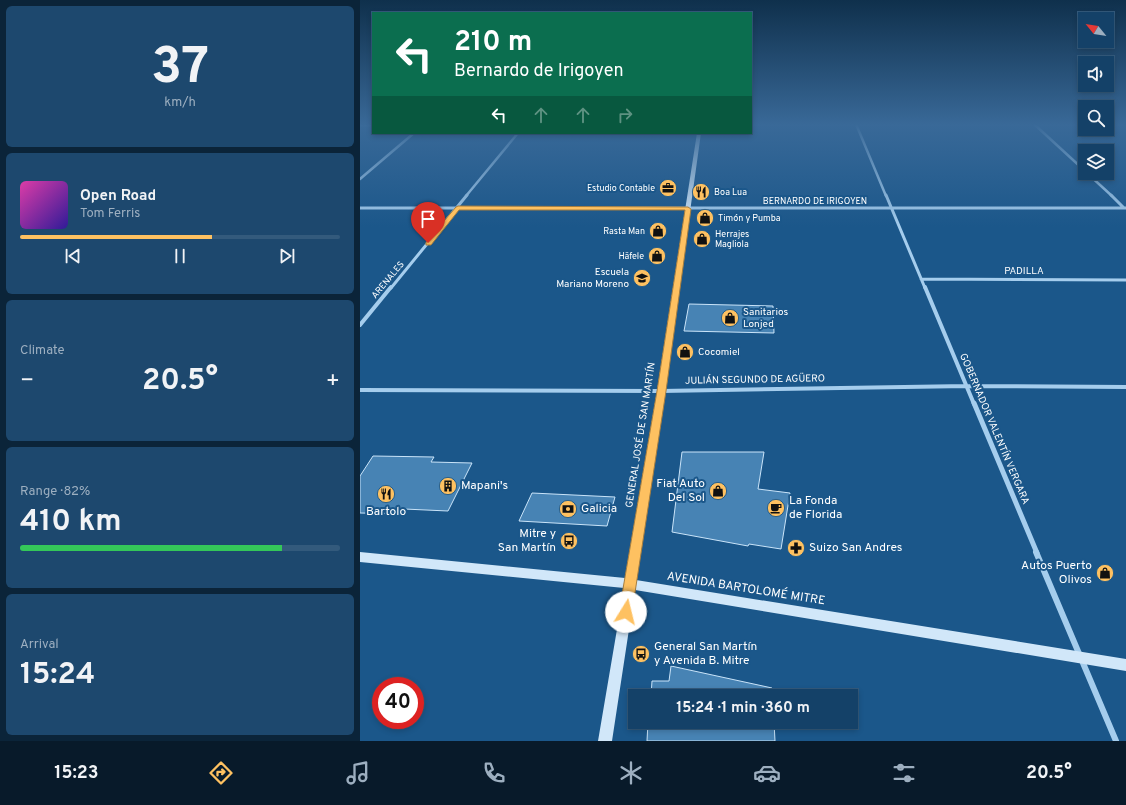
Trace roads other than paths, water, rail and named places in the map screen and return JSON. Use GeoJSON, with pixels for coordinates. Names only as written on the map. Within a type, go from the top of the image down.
{"type":"FeatureCollection","features":[{"type":"Feature","properties":{"kind":"street"},"geometry":{"type":"LineString","coordinates":[[360,179],[384,159]]}},
{"type":"Feature","properties":{"kind":"street","name":"ARENALES"},"geometry":{"type":"LineString","coordinates":[[360,325],[498,159]]}},
{"type":"Feature","properties":{"kind":"street","name":"GENERAL JOSÉ DE SAN MARTÍN"},"geometry":{"type":"LineString","coordinates":[[605,741],[661,391],[695,159]]}},
{"type":"Feature","properties":{"kind":"street","name":"GOBERNADOR VALENTÍN VERGARA"},"geometry":{"type":"LineString","coordinates":[[870,159],[1116,741]]}},
{"type":"Feature","properties":{"kind":"street"},"geometry":{"type":"LineString","coordinates":[[1095,180],[1126,208]]}},
{"type":"Feature","properties":{"kind":"street","name":"BERNARDO DE IRIGOYEN"},"geometry":{"type":"LineString","coordinates":[[360,208],[1126,208]]}},
{"type":"Feature","properties":{"kind":"street","name":"PADILLA"},"geometry":{"type":"LineString","coordinates":[[921,279],[1126,280]]}},
{"type":"Feature","properties":{"kind":"street","name":"JULIÁN SEGUNDO DE AGÜERO"},"geometry":{"type":"LineString","coordinates":[[360,390],[661,391],[967,386],[1126,387]]}},
{"type":"Feature","properties":{"kind":"street","name":"AVENIDA BARTOLOMÉ MITRE"},"geometry":{"type":"LineString","coordinates":[[360,557],[630,584],[1126,665]]}},
{"type":"Feature","properties":{"kind":"place","name":"Estudio Contable"},"geometry":{"type":"Point","coordinates":[668,188]}},
{"type":"Feature","properties":{"kind":"place","name":"Boa Lua"},"geometry":{"type":"Point","coordinates":[701,192]}},
{"type":"Feature","properties":{"kind":"place","name":"Timón y Pumba"},"geometry":{"type":"Point","coordinates":[705,218]}},
{"type":"Feature","properties":{"kind":"place","name":"Rasta Man"},"geometry":{"type":"Point","coordinates":[658,231]}},
{"type":"Feature","properties":{"kind":"place","name":"Herrajes Magliola"},"geometry":{"type":"Point","coordinates":[702,239]}},
{"type":"Feature","properties":{"kind":"place","name":"Häfele"},"geometry":{"type":"Point","coordinates":[657,256]}},
{"type":"Feature","properties":{"kind":"place","name":"Escuela Mariano Moreno"},"geometry":{"type":"Point","coordinates":[642,278]}},
{"type":"Feature","properties":{"kind":"place","name":"Sanitarios Lonjed"},"geometry":{"type":"Point","coordinates":[730,318]}},
{"type":"Feature","properties":{"kind":"place","name":"Cocomiel"},"geometry":{"type":"Point","coordinates":[685,352]}},
{"type":"Feature","properties":{"kind":"place","name":"Mapani's"},"geometry":{"type":"Point","coordinates":[448,486]}},
{"type":"Feature","properties":{"kind":"place","name":"Fiat Auto Del Sol"},"geometry":{"type":"Point","coordinates":[718,491]}},
{"type":"Feature","properties":{"kind":"place","name":"Bartolo"},"geometry":{"type":"Point","coordinates":[386,494]}},
{"type":"Feature","properties":{"kind":"place","name":"La Fonda de Florida"},"geometry":{"type":"Point","coordinates":[776,508]}},
{"type":"Feature","properties":{"kind":"place","name":"Galicia"},"geometry":{"type":"Point","coordinates":[568,509]}},
{"type":"Feature","properties":{"kind":"place","name":"Mitre y San Martín"},"geometry":{"type":"Point","coordinates":[569,541]}},
{"type":"Feature","properties":{"kind":"place","name":"Suizo San Andres"},"geometry":{"type":"Point","coordinates":[796,548]}},
{"type":"Feature","properties":{"kind":"place","name":"Autos Puerto Olivos"},"geometry":{"type":"Point","coordinates":[1105,573]}},
{"type":"Feature","properties":{"kind":"place","name":"General San Martín y Avenida B. Mitre"},"geometry":{"type":"Point","coordinates":[641,654]}}]}
